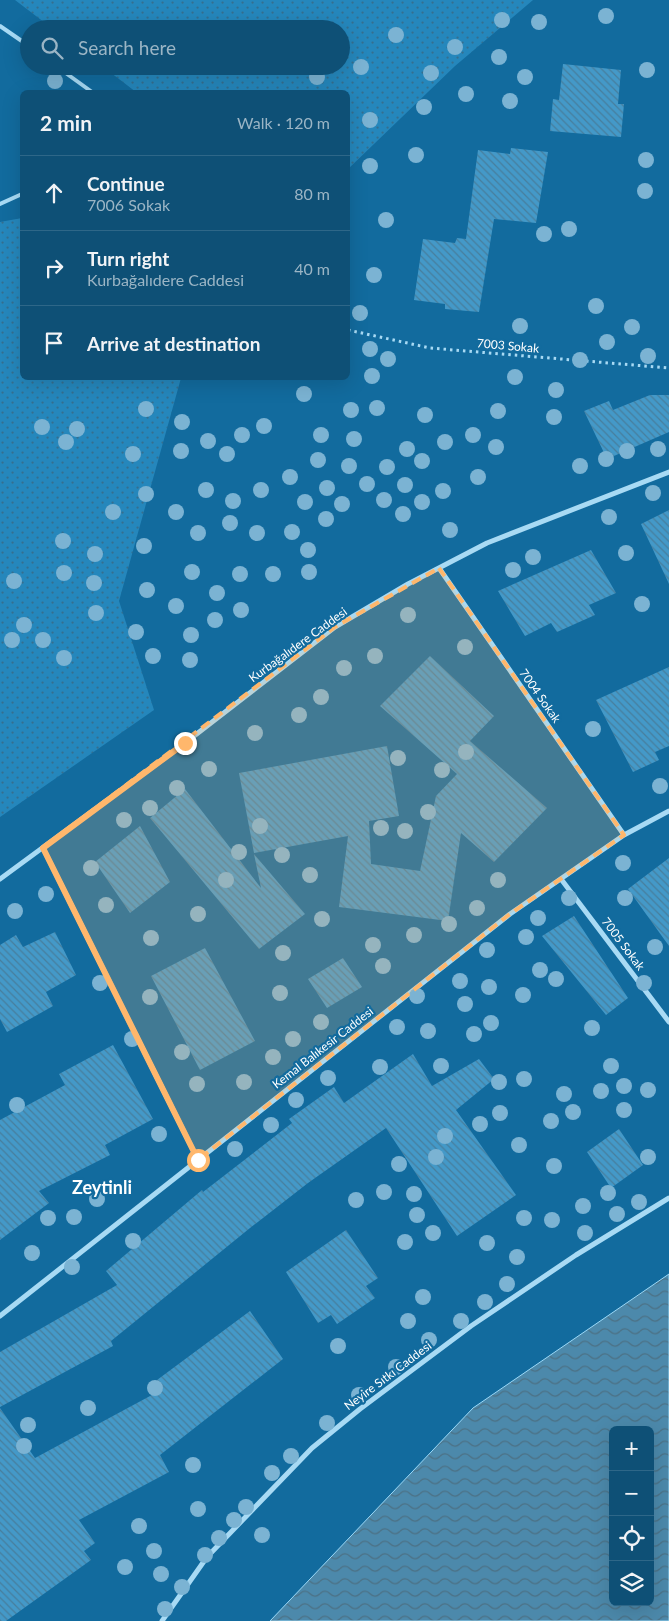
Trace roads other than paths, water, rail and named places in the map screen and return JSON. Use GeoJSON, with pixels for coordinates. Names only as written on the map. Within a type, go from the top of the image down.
{"type":"FeatureCollection","features":[{"type":"Feature","properties":{"kind":"street","name":"Kurbağalıdere Caddesi"},"geometry":{"type":"LineString","coordinates":[[0,879],[185,743],[335,626],[408,584],[487,543],[669,472]]}},
{"type":"Feature","properties":{"kind":"street","name":"7004 Sokak"},"geometry":{"type":"LineString","coordinates":[[439,568],[624,836]]}},
{"type":"Feature","properties":{"kind":"street","name":"Kemal Balıkesir Caddesi"},"geometry":{"type":"LineString","coordinates":[[0,1316],[510,914],[624,836],[669,811]]}},
{"type":"Feature","properties":{"kind":"street"},"geometry":{"type":"LineString","coordinates":[[43,848],[198,1160]]}},
{"type":"Feature","properties":{"kind":"street","name":"7005 Sokak"},"geometry":{"type":"LineString","coordinates":[[560,879],[669,1022]]}},
{"type":"Feature","properties":{"kind":"street","name":"Neyire Sıtkı Caddesi"},"geometry":{"type":"LineString","coordinates":[[162,1621],[208,1557],[312,1448],[360,1409],[471,1326],[576,1255],[669,1198]]}},
{"type":"Feature","properties":{"kind":"lane"},"geometry":{"type":"LineString","coordinates":[[0,26],[20,40]]}},
{"type":"Feature","properties":{"kind":"lane"},"geometry":{"type":"LineString","coordinates":[[68,75],[89,90]]}},
{"type":"Feature","properties":{"kind":"lane"},"geometry":{"type":"LineString","coordinates":[[0,204],[20,195]]}},
{"type":"Feature","properties":{"kind":"water"},"geometry":{"type":"Polygon","coordinates":[[[669,1274],[669,1621],[270,1621],[473,1408],[669,1274]]]}},
{"type":"Feature","properties":{"kind":"district","name":"Zeytinli"},"geometry":{"type":"Point","coordinates":[102,1188]}}]}
